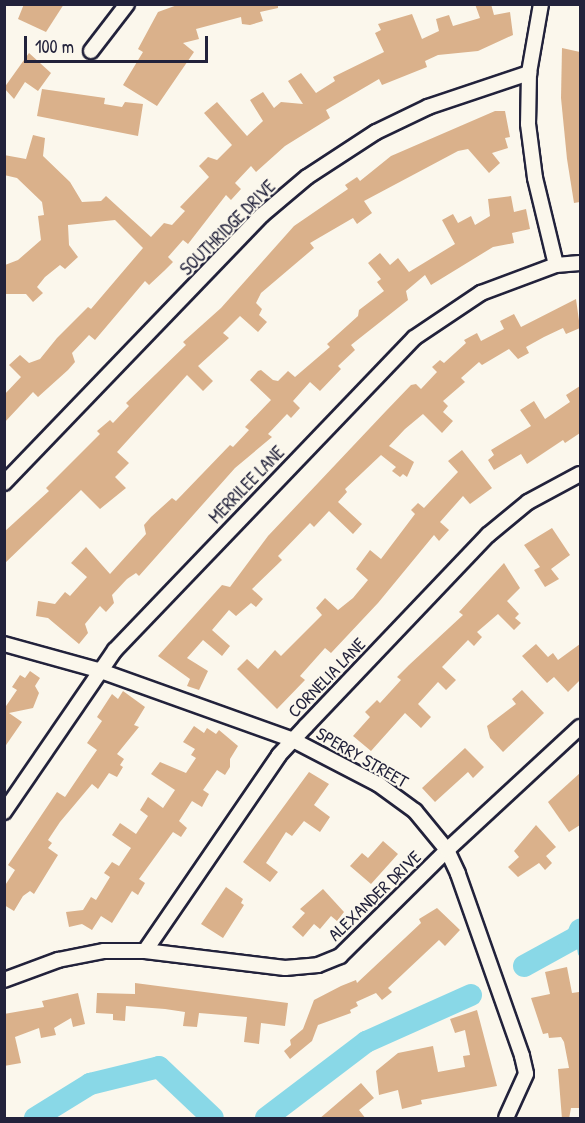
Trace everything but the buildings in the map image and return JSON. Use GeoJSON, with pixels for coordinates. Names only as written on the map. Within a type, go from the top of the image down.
{"type":"FeatureCollection","features":[{"type":"Feature","properties":{"kind":"street"},"geometry":{"type":"LineString","coordinates":[[91,51],[127,4]]}},
{"type":"Feature","properties":{"kind":"street"},"geometry":{"type":"LineString","coordinates":[[541,4],[529,73],[528,124],[535,178],[556,265]]}},
{"type":"Feature","properties":{"kind":"street","name":"SOUTHRIDGE DRIVE"},"geometry":{"type":"LineString","coordinates":[[4,483],[262,215],[308,177],[376,132],[428,107],[529,73]]}},
{"type":"Feature","properties":{"kind":"street","name":"MERRILEE LANE"},"geometry":{"type":"LineString","coordinates":[[4,812],[98,670],[414,338],[481,293],[556,265],[580,263]]}},
{"type":"Feature","properties":{"kind":"street","name":"CORNELIA LANE"},"geometry":{"type":"LineString","coordinates":[[145,951],[293,740],[488,535],[528,502],[580,474]]}},
{"type":"Feature","properties":{"kind":"street","name":"SPERRY STREET"},"geometry":{"type":"LineString","coordinates":[[4,644],[98,670],[293,740],[395,795],[415,810],[447,850],[522,1056],[526,1074],[506,1119]]}},
{"type":"Feature","properties":{"kind":"street","name":"ALEXANDER DRIVE"},"geometry":{"type":"LineString","coordinates":[[4,980],[70,958],[104,951],[145,951],[285,968],[318,965],[340,956],[358,942],[447,850],[580,727]]}},
{"type":"Feature","properties":{"kind":"waterway"},"geometry":{"type":"LineString","coordinates":[[524,966],[577,937],[580,930]]}},
{"type":"Feature","properties":{"kind":"waterway"},"geometry":{"type":"LineString","coordinates":[[577,937],[580,954]]}},
{"type":"Feature","properties":{"kind":"waterway"},"geometry":{"type":"LineString","coordinates":[[266,1118],[366,1042],[471,995]]}},
{"type":"Feature","properties":{"kind":"waterway"},"geometry":{"type":"LineString","coordinates":[[35,1118],[90,1084],[159,1067],[213,1118]]}}]}
